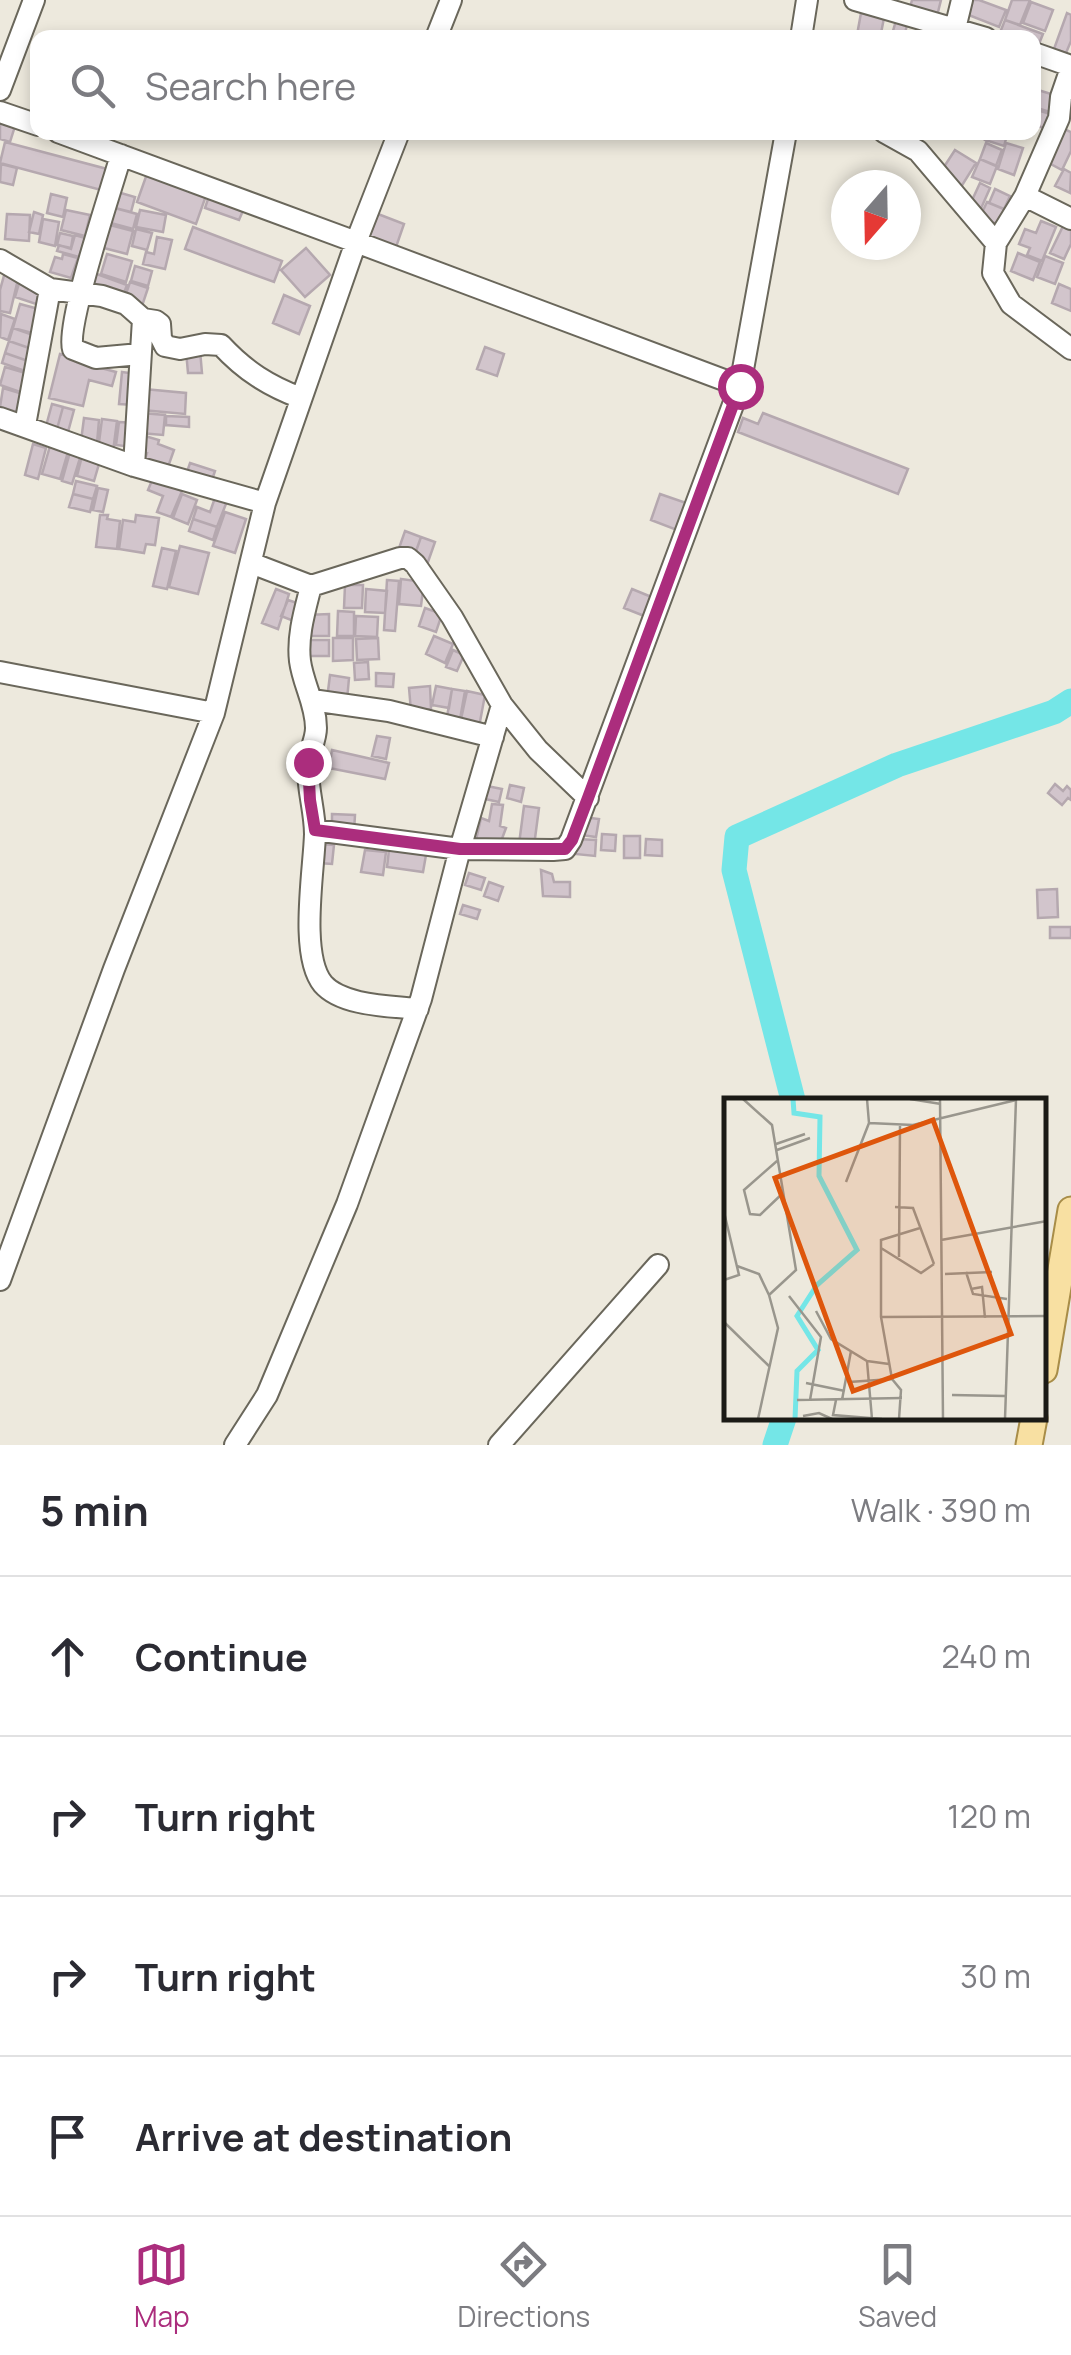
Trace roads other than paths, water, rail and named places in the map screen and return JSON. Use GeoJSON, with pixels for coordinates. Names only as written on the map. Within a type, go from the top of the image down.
{"type":"FeatureCollection","features":[{"type":"Feature","properties":{"kind":"main road"},"geometry":{"type":"LineString","coordinates":[[1046,1366],[1060,1339],[1065,1234],[1071,1210]]}},
{"type":"Feature","properties":{"kind":"main road"},"geometry":{"type":"LineString","coordinates":[[1028,1445],[1034,1420]]}},
{"type":"Feature","properties":{"kind":"street"},"geometry":{"type":"LineString","coordinates":[[0,90],[34,0]]}},
{"type":"Feature","properties":{"kind":"street"},"geometry":{"type":"LineString","coordinates":[[439,30],[451,0]]}},
{"type":"Feature","properties":{"kind":"street"},"geometry":{"type":"LineString","coordinates":[[802,30],[807,0]]}},
{"type":"Feature","properties":{"kind":"street"},"geometry":{"type":"LineString","coordinates":[[858,0],[948,30]]}},
{"type":"Feature","properties":{"kind":"street"},"geometry":{"type":"LineString","coordinates":[[954,30],[962,0]]}},
{"type":"Feature","properties":{"kind":"street"},"geometry":{"type":"LineString","coordinates":[[1041,56],[1071,67],[1061,97],[1065,121],[996,243],[992,273],[1011,304],[1071,349]]}},
{"type":"Feature","properties":{"kind":"street"},"geometry":{"type":"LineString","coordinates":[[0,112],[30,123]]}},
{"type":"Feature","properties":{"kind":"street"},"geometry":{"type":"LineString","coordinates":[[80,140],[740,386]]}},
{"type":"Feature","properties":{"kind":"street"},"geometry":{"type":"LineString","coordinates":[[0,1280],[114,969],[214,714],[264,503],[396,140]]}},
{"type":"Feature","properties":{"kind":"street"},"geometry":{"type":"LineString","coordinates":[[315,830],[460,849],[565,849],[572,840],[740,386],[785,140]]}},
{"type":"Feature","properties":{"kind":"street"},"geometry":{"type":"LineString","coordinates":[[921,142],[996,243]]}},
{"type":"Feature","properties":{"kind":"street"},"geometry":{"type":"LineString","coordinates":[[121,155],[80,293],[70,341],[73,349],[96,358],[140,354]]}},
{"type":"Feature","properties":{"kind":"street"},"geometry":{"type":"LineString","coordinates":[[1026,196],[1071,218]]}},
{"type":"Feature","properties":{"kind":"street"},"geometry":{"type":"LineString","coordinates":[[0,260],[50,290],[102,296],[126,304],[142,319],[160,324],[165,346],[180,349],[221,345],[257,378],[301,398]]}},
{"type":"Feature","properties":{"kind":"street"},"geometry":{"type":"LineString","coordinates":[[25,425],[50,290]]}},
{"type":"Feature","properties":{"kind":"street"},"geometry":{"type":"LineString","coordinates":[[134,466],[142,319]]}},
{"type":"Feature","properties":{"kind":"street"},"geometry":{"type":"LineString","coordinates":[[0,418],[134,466],[264,503]]}},
{"type":"Feature","properties":{"kind":"street"},"geometry":{"type":"LineString","coordinates":[[252,564],[311,586],[408,558],[452,617],[502,705],[538,750],[588,798]]}},
{"type":"Feature","properties":{"kind":"street"},"geometry":{"type":"LineString","coordinates":[[311,586],[302,624],[300,662],[316,730],[308,762],[315,830],[309,925],[314,963],[322,983],[337,995],[360,1002],[418,1008]]}},
{"type":"Feature","properties":{"kind":"street"},"geometry":{"type":"LineString","coordinates":[[0,672],[214,714]]}},
{"type":"Feature","properties":{"kind":"street"},"geometry":{"type":"LineString","coordinates":[[312,700],[390,711],[493,737]]}},
{"type":"Feature","properties":{"kind":"street"},"geometry":{"type":"LineString","coordinates":[[236,1445],[267,1396],[347,1204],[418,1008],[502,705]]}},
{"type":"Feature","properties":{"kind":"street"},"geometry":{"type":"LineString","coordinates":[[499,1445],[658,1265]]}},
{"type":"Feature","properties":{"kind":"waterway"},"geometry":{"type":"LineString","coordinates":[[792,1098],[734,870],[737,837],[897,765],[1054,712],[1071,701]]}},
{"type":"Feature","properties":{"kind":"waterway"},"geometry":{"type":"LineString","coordinates":[[775,1445],[783,1420]]}}]}
